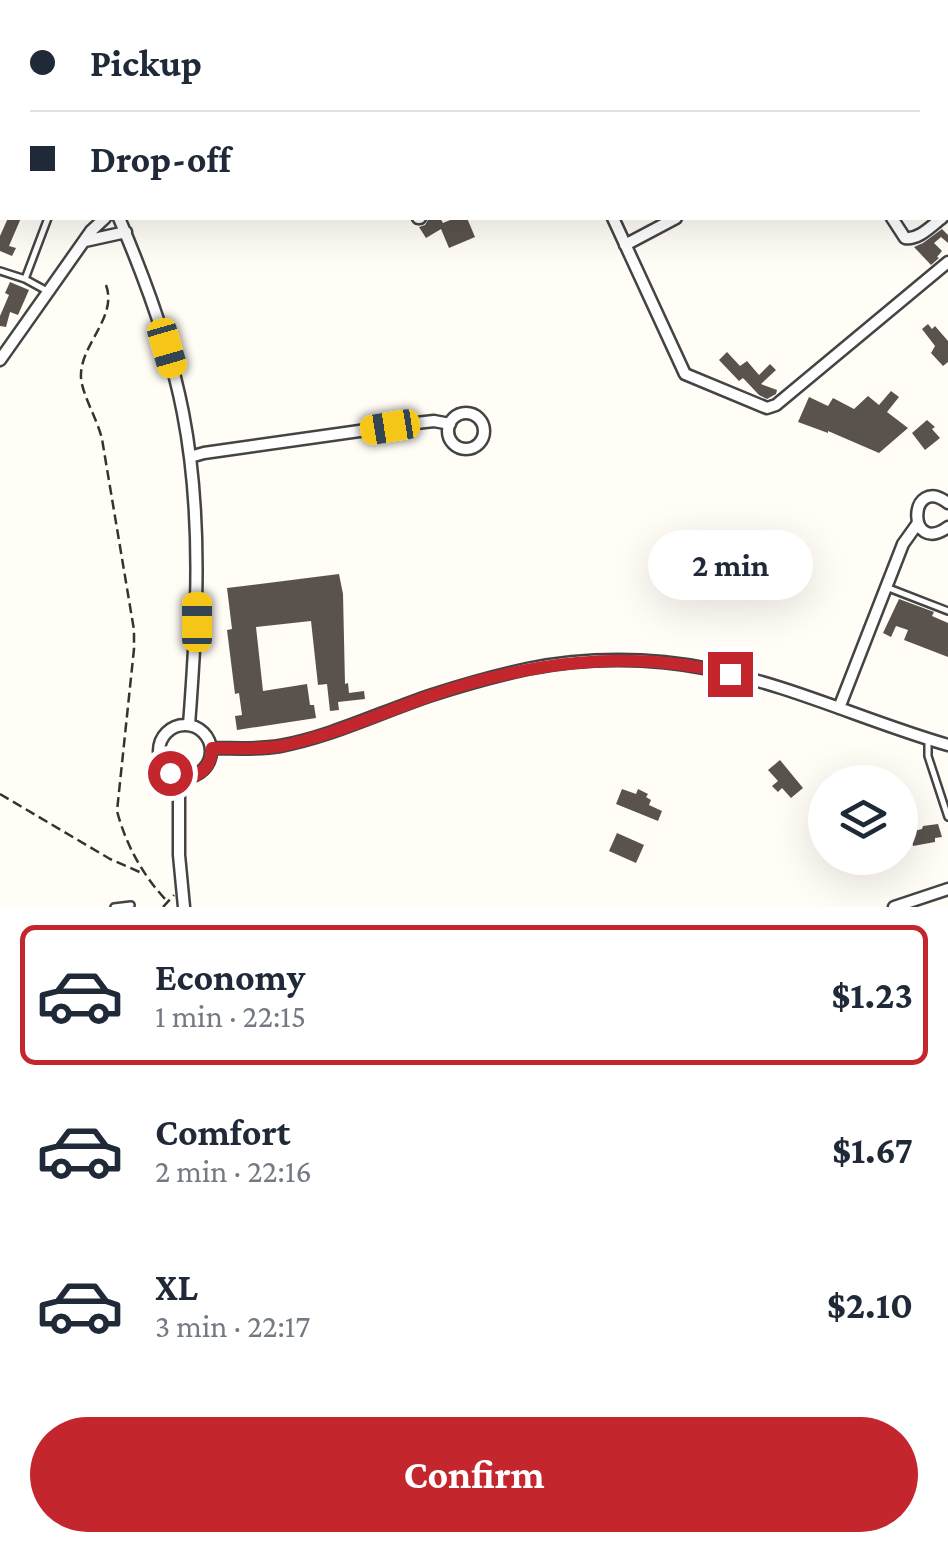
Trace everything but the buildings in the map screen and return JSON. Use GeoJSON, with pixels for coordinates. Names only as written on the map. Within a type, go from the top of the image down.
{"type":"FeatureCollection","features":[{"type":"Feature","properties":{"kind":"street"},"geometry":{"type":"LineString","coordinates":[[0,360],[90,231],[103,220]]}},
{"type":"Feature","properties":{"kind":"street"},"geometry":{"type":"LineString","coordinates":[[121,220],[159,320],[183,412],[190,457],[197,622],[189,725]]}},
{"type":"Feature","properties":{"kind":"street"},"geometry":{"type":"LineString","coordinates":[[614,220],[685,374],[768,408],[948,262]]}},
{"type":"Feature","properties":{"kind":"street"},"geometry":{"type":"LineString","coordinates":[[626,245],[672,220]]}},
{"type":"Feature","properties":{"kind":"street"},"geometry":{"type":"LineString","coordinates":[[893,220],[905,238],[910,239],[939,220]]}},
{"type":"Feature","properties":{"kind":"street"},"geometry":{"type":"LineString","coordinates":[[84,241],[126,232]]}},
{"type":"Feature","properties":{"kind":"street"},"geometry":{"type":"LineString","coordinates":[[190,457],[416,423],[450,424]]}},
{"type":"Feature","properties":{"kind":"street"},"geometry":{"type":"LineString","coordinates":[[948,504],[934,497],[924,500],[916,509],[918,523],[925,531],[943,531],[948,526]]}},
{"type":"Feature","properties":{"kind":"street"},"geometry":{"type":"LineString","coordinates":[[838,708],[903,544],[918,523]]}},
{"type":"Feature","properties":{"kind":"street"},"geometry":{"type":"LineString","coordinates":[[212,748],[277,747],[467,685],[574,662],[652,662],[708,668],[780,688],[948,746]]}},
{"type":"Feature","properties":{"kind":"street"},"geometry":{"type":"LineString","coordinates":[[189,725],[204,732],[212,756],[196,776],[179,777],[164,767],[160,742],[172,729],[189,725]]}},
{"type":"Feature","properties":{"kind":"street"},"geometry":{"type":"LineString","coordinates":[[179,777],[184,907]]}},
{"type":"Feature","properties":{"kind":"street"},"geometry":{"type":"LineString","coordinates":[[894,907],[948,888]]}},
{"type":"Feature","properties":{"kind":"lane"},"geometry":{"type":"LineString","coordinates":[[25,279],[47,220]]}},
{"type":"Feature","properties":{"kind":"lane"},"geometry":{"type":"LineString","coordinates":[[0,280],[1,271],[48,291]]}},
{"type":"Feature","properties":{"kind":"lane"},"geometry":{"type":"LineString","coordinates":[[886,586],[948,610]]}},
{"type":"Feature","properties":{"kind":"lane"},"geometry":{"type":"LineString","coordinates":[[928,740],[928,756],[948,817]]}},
{"type":"Feature","properties":{"kind":"lane"},"geometry":{"type":"LineString","coordinates":[[114,907],[131,904]]}},
{"type":"Feature","properties":{"kind":"path"},"geometry":{"type":"LineString","coordinates":[[106,285],[108,302],[84,361],[81,380],[98,420],[134,630],[117,811],[145,875],[167,901]]}},
{"type":"Feature","properties":{"kind":"path"},"geometry":{"type":"LineString","coordinates":[[0,794],[110,859],[145,875]]}},
{"type":"Feature","properties":{"kind":"path"},"geometry":{"type":"LineString","coordinates":[[163,907],[182,887]]}},
{"type":"Feature","properties":{"kind":"route"},"geometry":{"type":"LineString","coordinates":[[170,773],[196,776],[208,764],[212,748],[277,747],[431,696],[529,669],[619,661],[668,663],[730,674]]}}]}
